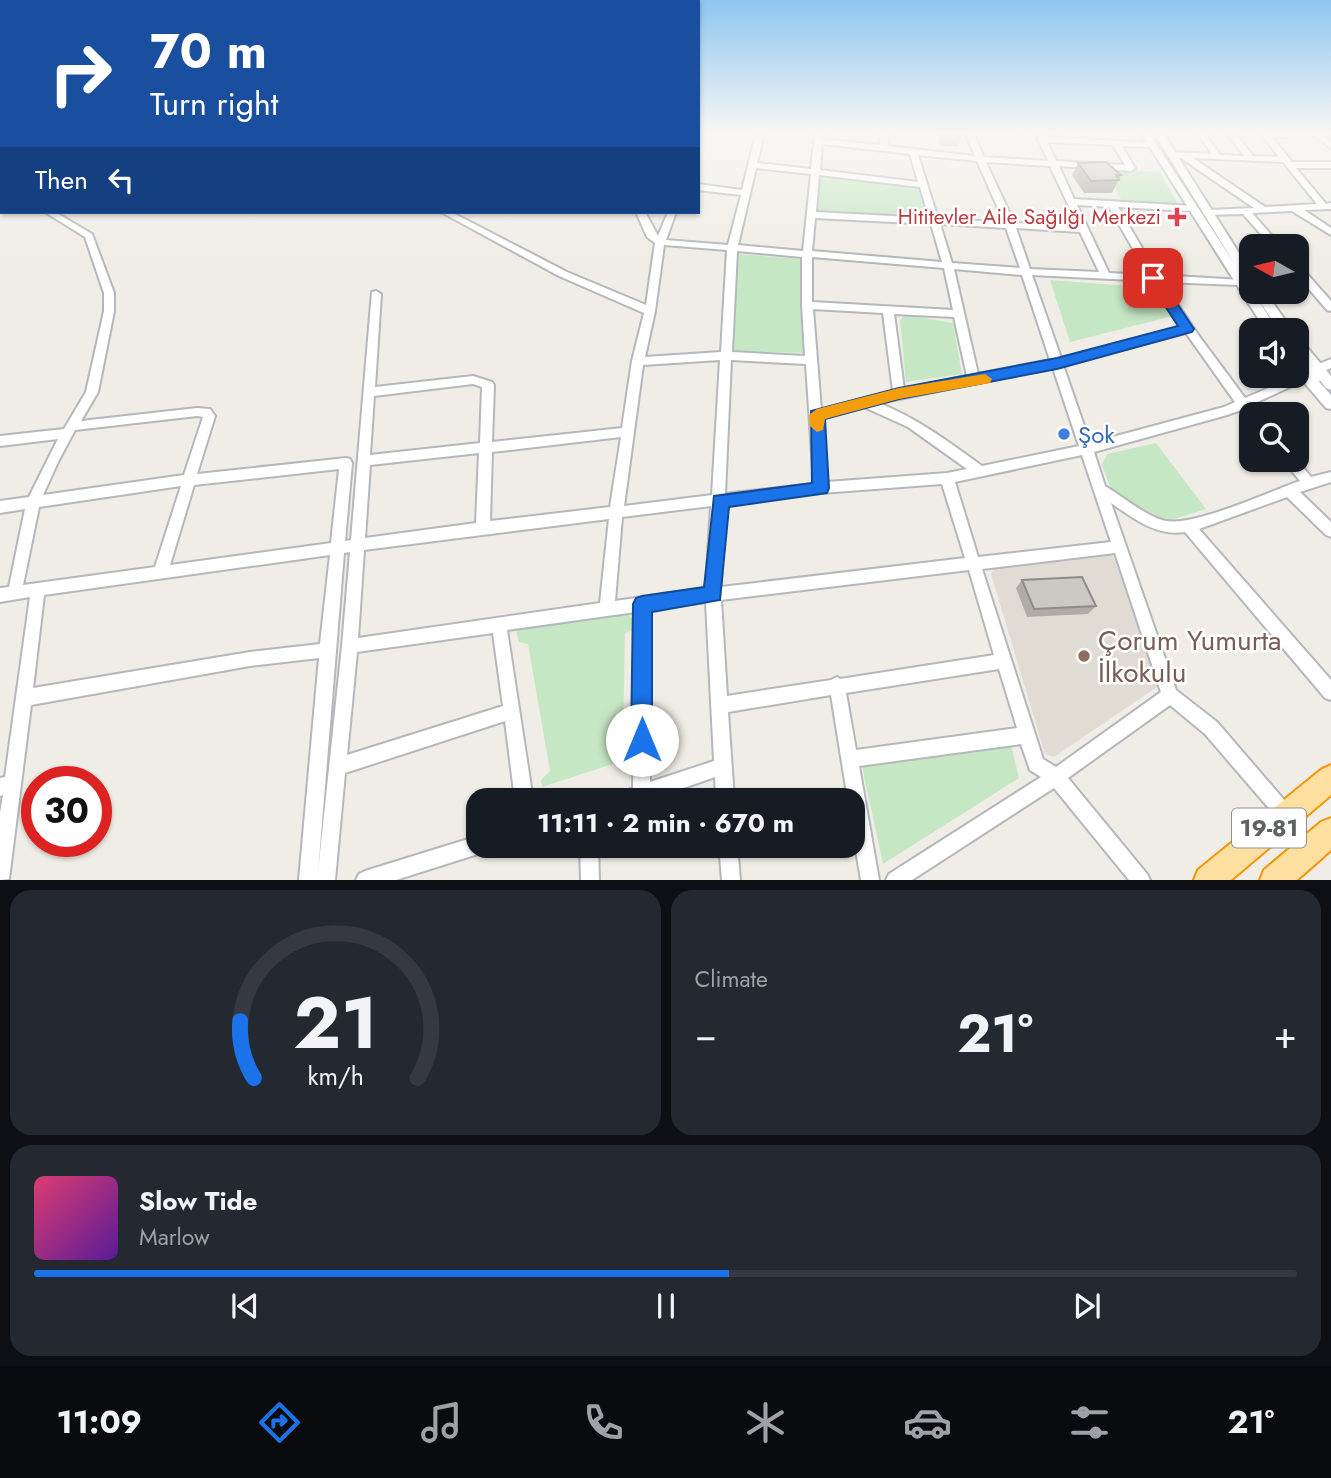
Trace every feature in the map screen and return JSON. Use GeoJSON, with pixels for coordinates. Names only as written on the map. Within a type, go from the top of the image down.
{"type":"FeatureCollection","features":[{"type":"Feature","properties":{"kind":"highway","name":"19-81"},"geometry":{"type":"LineString","coordinates":[[1209,880],[1331,778]]}},
{"type":"Feature","properties":{"kind":"highway","name":"19-81"},"geometry":{"type":"LineString","coordinates":[[1274,880],[1331,832]]}},
{"type":"Feature","properties":{"kind":"street"},"geometry":{"type":"LineString","coordinates":[[724,788],[713,594],[732,250],[751,174]]}},
{"type":"Feature","properties":{"kind":"street"},"geometry":{"type":"LineString","coordinates":[[816,174],[807,256],[807,306],[821,488]]}},
{"type":"Feature","properties":{"kind":"street"},"geometry":{"type":"LineString","coordinates":[[817,174],[923,185]]}},
{"type":"Feature","properties":{"kind":"street"},"geometry":{"type":"LineString","coordinates":[[920,174],[948,265],[974,381]]}},
{"type":"Feature","properties":{"kind":"street"},"geometry":{"type":"LineString","coordinates":[[986,174],[1010,225],[1027,272],[1084,450],[1170,695],[1211,728],[1285,814]]}},
{"type":"Feature","properties":{"kind":"street"},"geometry":{"type":"LineString","coordinates":[[1058,174],[1105,275]]}},
{"type":"Feature","properties":{"kind":"street"},"geometry":{"type":"LineString","coordinates":[[1170,174],[1263,318]]}},
{"type":"Feature","properties":{"kind":"street"},"geometry":{"type":"LineString","coordinates":[[1187,174],[1239,262]]}},
{"type":"Feature","properties":{"kind":"street"},"geometry":{"type":"LineString","coordinates":[[1207,174],[1265,211]]}},
{"type":"Feature","properties":{"kind":"street"},"geometry":{"type":"LineString","coordinates":[[1300,174],[1327,206]]}},
{"type":"Feature","properties":{"kind":"street"},"geometry":{"type":"LineString","coordinates":[[700,187],[746,193]]}},
{"type":"Feature","properties":{"kind":"street"},"geometry":{"type":"LineString","coordinates":[[1072,202],[1191,208]]}},
{"type":"Feature","properties":{"kind":"street"},"geometry":{"type":"LineString","coordinates":[[1111,204],[1153,278],[1187,329],[1242,402]]}},
{"type":"Feature","properties":{"kind":"street"},"geometry":{"type":"LineString","coordinates":[[1208,213],[1327,206]]}},
{"type":"Feature","properties":{"kind":"street"},"geometry":{"type":"LineString","coordinates":[[1294,208],[1331,232]]}},
{"type":"Feature","properties":{"kind":"street"},"geometry":{"type":"LineString","coordinates":[[1246,212],[1265,234]]}},
{"type":"Feature","properties":{"kind":"street"},"geometry":{"type":"LineString","coordinates":[[15,593],[33,502],[53,458],[92,392],[108,327],[109,293],[89,236],[53,214]]}},
{"type":"Feature","properties":{"kind":"street"},"geometry":{"type":"LineString","coordinates":[[449,214],[563,274],[650,311]]}},
{"type":"Feature","properties":{"kind":"street"},"geometry":{"type":"LineString","coordinates":[[642,214],[652,237],[660,242],[732,250],[1027,272],[1238,282]]}},
{"type":"Feature","properties":{"kind":"street"},"geometry":{"type":"LineString","coordinates":[[607,609],[615,513],[638,361],[650,311],[660,242],[671,214]]}},
{"type":"Feature","properties":{"kind":"street"},"geometry":{"type":"LineString","coordinates":[[812,215],[1082,229]]}},
{"type":"Feature","properties":{"kind":"street"},"geometry":{"type":"LineString","coordinates":[[1309,283],[1331,308]]}},
{"type":"Feature","properties":{"kind":"street"},"geometry":{"type":"LineString","coordinates":[[326,880],[350,646],[376,294]]}},
{"type":"Feature","properties":{"kind":"street"},"geometry":{"type":"LineString","coordinates":[[807,306],[960,314]]}},
{"type":"Feature","properties":{"kind":"street"},"geometry":{"type":"LineString","coordinates":[[888,310],[899,394]]}},
{"type":"Feature","properties":{"kind":"street"},"geometry":{"type":"LineString","coordinates":[[817,415],[899,394],[1057,363],[1187,329]]}},
{"type":"Feature","properties":{"kind":"street"},"geometry":{"type":"LineString","coordinates":[[638,361],[728,356],[811,360]]}},
{"type":"Feature","properties":{"kind":"street"},"geometry":{"type":"LineString","coordinates":[[1309,370],[1331,363]]}},
{"type":"Feature","properties":{"kind":"street"},"geometry":{"type":"LineString","coordinates":[[1309,372],[1331,385]]}},
{"type":"Feature","properties":{"kind":"street"},"geometry":{"type":"LineString","coordinates":[[1309,374],[1331,404]]}},
{"type":"Feature","properties":{"kind":"street"},"geometry":{"type":"LineString","coordinates":[[369,392],[473,380],[488,386],[483,528]]}},
{"type":"Feature","properties":{"kind":"street"},"geometry":{"type":"LineString","coordinates":[[1245,402],[1273,388]]}},
{"type":"Feature","properties":{"kind":"street"},"geometry":{"type":"LineString","coordinates":[[868,404],[891,412],[932,435],[978,470]]}},
{"type":"Feature","properties":{"kind":"street"},"geometry":{"type":"LineString","coordinates":[[0,595],[483,528],[821,488],[947,478],[1084,450],[1227,411],[1239,405]]}},
{"type":"Feature","properties":{"kind":"street"},"geometry":{"type":"LineString","coordinates":[[0,441],[206,412],[208,416],[161,571]]}},
{"type":"Feature","properties":{"kind":"street"},"geometry":{"type":"LineString","coordinates":[[364,461],[628,432]]}},
{"type":"Feature","properties":{"kind":"street"},"geometry":{"type":"LineString","coordinates":[[0,507],[189,480],[346,463],[308,880]]}},
{"type":"Feature","properties":{"kind":"street"},"geometry":{"type":"LineString","coordinates":[[1299,472],[1307,481]]}},
{"type":"Feature","properties":{"kind":"street"},"geometry":{"type":"LineString","coordinates":[[1098,489],[1164,527],[1187,525],[1290,491],[1307,481],[1331,477]]}},
{"type":"Feature","properties":{"kind":"street"},"geometry":{"type":"LineString","coordinates":[[947,478],[1036,764],[1056,777],[1141,880]]}},
{"type":"Feature","properties":{"kind":"street"},"geometry":{"type":"LineString","coordinates":[[1290,491],[1331,531]]}},
{"type":"Feature","properties":{"kind":"street"},"geometry":{"type":"LineString","coordinates":[[1187,525],[1331,692]]}},
{"type":"Feature","properties":{"kind":"street"},"geometry":{"type":"LineString","coordinates":[[350,646],[713,594],[1117,547]]}},
{"type":"Feature","properties":{"kind":"street"},"geometry":{"type":"LineString","coordinates":[[0,878],[7,785],[23,698],[38,590]]}},
{"type":"Feature","properties":{"kind":"street"},"geometry":{"type":"LineString","coordinates":[[641,788],[642,604]]}},
{"type":"Feature","properties":{"kind":"street"},"geometry":{"type":"LineString","coordinates":[[499,625],[522,788]]}},
{"type":"Feature","properties":{"kind":"street"},"geometry":{"type":"LineString","coordinates":[[23,698],[250,659],[327,650]]}},
{"type":"Feature","properties":{"kind":"street"},"geometry":{"type":"LineString","coordinates":[[719,705],[1003,661]]}},
{"type":"Feature","properties":{"kind":"street"},"geometry":{"type":"LineString","coordinates":[[837,685],[870,880]]}},
{"type":"Feature","properties":{"kind":"street"},"geometry":{"type":"LineString","coordinates":[[895,880],[1056,777],[1170,695]]}},
{"type":"Feature","properties":{"kind":"street"},"geometry":{"type":"LineString","coordinates":[[337,767],[512,711]]}},
{"type":"Feature","properties":{"kind":"street"},"geometry":{"type":"LineString","coordinates":[[848,759],[1025,734]]}},
{"type":"Feature","properties":{"kind":"street"},"geometry":{"type":"LineString","coordinates":[[659,788],[723,766]]}},
{"type":"Feature","properties":{"kind":"street"},"geometry":{"type":"LineString","coordinates":[[365,880],[466,849]]}},
{"type":"Feature","properties":{"kind":"street"},"geometry":{"type":"LineString","coordinates":[[589,858],[590,880]]}},
{"type":"Feature","properties":{"kind":"street"},"geometry":{"type":"LineString","coordinates":[[729,858],[731,880]]}},
{"type":"Feature","properties":{"kind":"shaded area","name":"Çorum Yumurta İlkokulu"},"geometry":{"type":"Polygon","coordinates":[[[1107,554],[1113,556],[1161,680],[1160,685],[1054,757],[1045,754],[991,574],[994,569],[1107,554]]]}},
{"type":"Feature","properties":{"kind":"green space"},"geometry":{"type":"Polygon","coordinates":[[[1109,174],[1161,174],[1178,204],[1122,201],[1109,174]]]}},
{"type":"Feature","properties":{"kind":"green space"},"geometry":{"type":"Polygon","coordinates":[[[819,177],[920,188],[928,217],[815,211],[819,177]]]}},
{"type":"Feature","properties":{"kind":"green space"},"geometry":{"type":"Polygon","coordinates":[[[738,254],[800,259],[805,353],[734,351],[738,254]]]}},
{"type":"Feature","properties":{"kind":"green space"},"geometry":{"type":"Polygon","coordinates":[[[1050,280],[1155,288],[1173,316],[1070,342],[1050,280]]]}},
{"type":"Feature","properties":{"kind":"green space"},"geometry":{"type":"Polygon","coordinates":[[[905,315],[953,323],[962,374],[906,382],[900,320],[905,315]]]}},
{"type":"Feature","properties":{"kind":"green space"},"geometry":{"type":"Polygon","coordinates":[[[1156,443],[1206,509],[1162,523],[1111,489],[1102,465],[1107,454],[1156,443]]]}},
{"type":"Feature","properties":{"kind":"green space"},"geometry":{"type":"Polygon","coordinates":[[[624,612],[635,620],[636,629],[625,633],[623,738],[631,742],[631,758],[542,787],[541,780],[550,771],[528,644],[519,642],[516,631],[624,612]]]}},
{"type":"Feature","properties":{"kind":"green space"},"geometry":{"type":"Polygon","coordinates":[[[1010,741],[1019,778],[883,864],[861,762],[1010,741]]]}},
{"type":"Feature","properties":{"kind":"building"},"geometry":{"type":"Polygon","coordinates":[[[1086,174],[1121,175],[1116,175],[1119,180],[1091,181],[1086,174]]]}},
{"type":"Feature","properties":{"kind":"building","name":"Çorum Yumurta İlkokulu"},"geometry":{"type":"Polygon","coordinates":[[[1082,577],[1096,606],[1034,609],[1022,580],[1082,577]]]}},
{"type":"Feature","properties":{"kind":"slow traffic"},"geometry":{"type":"LineString","coordinates":[[817,426],[817,415],[899,394],[985,379]]}},
{"type":"Feature","properties":{"kind":"place","name":"Hititevler Aile Sağılğı Merkezi"},"geometry":{"type":"Point","coordinates":[1177,217]}},
{"type":"Feature","properties":{"kind":"place","name":"Şok"},"geometry":{"type":"Point","coordinates":[1064,434]}},
{"type":"Feature","properties":{"kind":"place","name":"Çorum Yumurta İlkokulu"},"geometry":{"type":"Point","coordinates":[1084,656]}},
{"type":"Feature","properties":{"kind":"route"},"geometry":{"type":"LineString","coordinates":[[642,740],[642,604],[713,594],[720,501],[821,488],[817,415],[899,394],[1057,363],[1187,329],[1153,278]]}}]}
